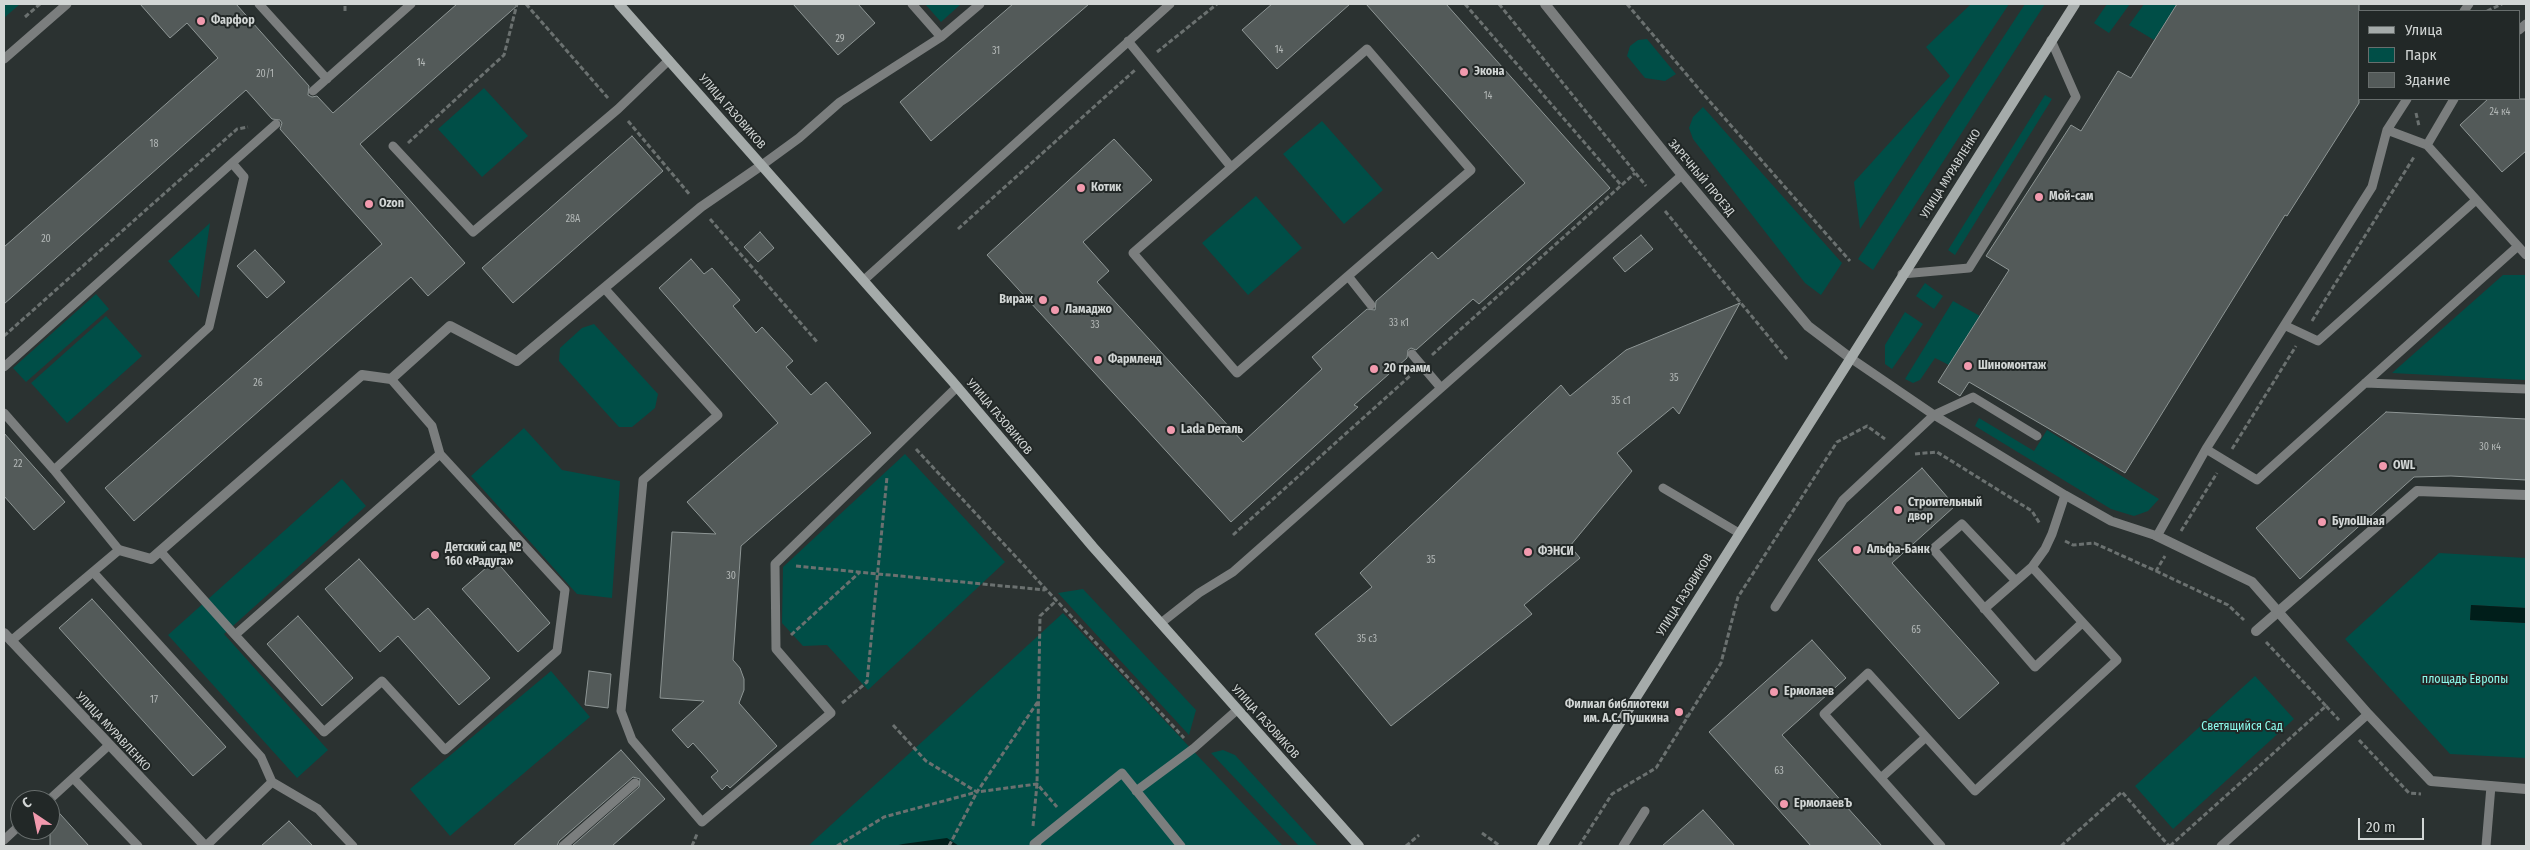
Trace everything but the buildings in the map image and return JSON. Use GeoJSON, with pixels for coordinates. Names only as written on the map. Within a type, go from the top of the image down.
{"type":"FeatureCollection","features":[{"type":"Feature","properties":{"kind":"main road","name":"УЛИЦА ГАЗОВИКОВ"},"geometry":{"type":"LineString","coordinates":[[619,4],[864,280],[1237,710],[1359,846]]}},
{"type":"Feature","properties":{"kind":"main road","name":"УЛИЦА МУРАВЛЕНКО"},"geometry":{"type":"LineString","coordinates":[[1849,358],[2074,4]]}},
{"type":"Feature","properties":{"kind":"main road","name":"УЛИЦА ГАЗОВИКОВ"},"geometry":{"type":"LineString","coordinates":[[1542,846],[1849,358]]}},
{"type":"Feature","properties":{"kind":"street","name":"ЗАРЕЧНЫЙ ПРОЕЗД"},"geometry":{"type":"LineString","coordinates":[[1545,4],[1682,175],[1808,326],[1849,358]]}},
{"type":"Feature","properties":{"kind":"street"},"geometry":{"type":"LineString","coordinates":[[119,550],[152,559],[362,375],[390,379],[450,326],[517,361],[605,289],[700,207],[762,165]]}},
{"type":"Feature","properties":{"kind":"street"},"geometry":{"type":"LineString","coordinates":[[2256,631],[2417,491],[2526,495]]}},
{"type":"Feature","properties":{"kind":"street"},"geometry":{"type":"LineString","coordinates":[[2157,536],[2252,582],[2368,714],[2431,781],[2526,789]]}},
{"type":"Feature","properties":{"kind":"street","name":"УЛИЦА МУРАВЛЕНКО"},"geometry":{"type":"LineString","coordinates":[[4,633],[108,746],[205,846]]}},
{"type":"Feature","properties":{"kind":"lane"},"geometry":{"type":"LineString","coordinates":[[4,59],[67,4]]}},
{"type":"Feature","properties":{"kind":"lane"},"geometry":{"type":"LineString","coordinates":[[259,4],[327,79]]}},
{"type":"Feature","properties":{"kind":"lane"},"geometry":{"type":"LineString","coordinates":[[313,91],[411,4]]}},
{"type":"Feature","properties":{"kind":"lane"},"geometry":{"type":"LineString","coordinates":[[912,4],[942,37]]}},
{"type":"Feature","properties":{"kind":"lane"},"geometry":{"type":"LineString","coordinates":[[762,165],[800,138],[840,102],[942,37],[980,4]]}},
{"type":"Feature","properties":{"kind":"lane"},"geometry":{"type":"LineString","coordinates":[[864,280],[1170,4]]}},
{"type":"Feature","properties":{"kind":"lane"},"geometry":{"type":"LineString","coordinates":[[1902,274],[1969,268],[2076,97],[2051,40]]}},
{"type":"Feature","properties":{"kind":"lane"},"geometry":{"type":"LineString","coordinates":[[1128,41],[1231,167]]}},
{"type":"Feature","properties":{"kind":"lane"},"geometry":{"type":"LineString","coordinates":[[1367,50],[1471,170],[1348,276],[1237,373],[1132,252],[1367,50]]}},
{"type":"Feature","properties":{"kind":"lane"},"geometry":{"type":"LineString","coordinates":[[396,148],[473,232],[618,109],[669,60]]}},
{"type":"Feature","properties":{"kind":"lane"},"geometry":{"type":"LineString","coordinates":[[1849,358],[1934,414],[2065,495],[2112,521],[2157,536],[2206,450],[2372,187],[2387,130],[2406,100]]}},
{"type":"Feature","properties":{"kind":"lane"},"geometry":{"type":"LineString","coordinates":[[2428,145],[2453,100]]}},
{"type":"Feature","properties":{"kind":"lane"},"geometry":{"type":"LineString","coordinates":[[4,367],[276,124]]}},
{"type":"Feature","properties":{"kind":"lane"},"geometry":{"type":"LineString","coordinates":[[2387,130],[2428,145],[2526,255]]}},
{"type":"Feature","properties":{"kind":"lane"},"geometry":{"type":"LineString","coordinates":[[54,470],[209,327],[244,177],[232,163]]}},
{"type":"Feature","properties":{"kind":"lane"},"geometry":{"type":"LineString","coordinates":[[1161,623],[1199,593],[1233,572],[1682,175]]}},
{"type":"Feature","properties":{"kind":"lane"},"geometry":{"type":"LineString","coordinates":[[2286,326],[2318,341],[2476,200]]}},
{"type":"Feature","properties":{"kind":"lane"},"geometry":{"type":"LineString","coordinates":[[2206,450],[2257,480],[2518,246]]}},
{"type":"Feature","properties":{"kind":"lane"},"geometry":{"type":"LineString","coordinates":[[1348,276],[1371,305]]}},
{"type":"Feature","properties":{"kind":"lane"},"geometry":{"type":"LineString","coordinates":[[605,289],[718,415],[643,480],[621,711],[632,740],[702,822],[831,713],[776,649],[775,564],[957,387]]}},
{"type":"Feature","properties":{"kind":"lane"},"geometry":{"type":"LineString","coordinates":[[1412,354],[1441,388]]}},
{"type":"Feature","properties":{"kind":"lane"},"geometry":{"type":"LineString","coordinates":[[160,551],[324,732],[382,681],[445,750],[557,651],[565,590],[440,454],[432,426],[390,379]]}},
{"type":"Feature","properties":{"kind":"lane"},"geometry":{"type":"LineString","coordinates":[[2364,383],[2526,389]]}},
{"type":"Feature","properties":{"kind":"lane"},"geometry":{"type":"LineString","coordinates":[[1775,607],[1843,500],[1934,414],[1973,397],[2037,436]]}},
{"type":"Feature","properties":{"kind":"lane"},"geometry":{"type":"LineString","coordinates":[[4,413],[54,470],[119,550],[11,642]]}},
{"type":"Feature","properties":{"kind":"lane"},"geometry":{"type":"LineString","coordinates":[[235,635],[440,454]]}},
{"type":"Feature","properties":{"kind":"lane"},"geometry":{"type":"LineString","coordinates":[[1663,488],[1739,534]]}},
{"type":"Feature","properties":{"kind":"lane"},"geometry":{"type":"LineString","coordinates":[[1984,609],[2032,567],[2045,549],[2065,495]]}},
{"type":"Feature","properties":{"kind":"lane"},"geometry":{"type":"LineString","coordinates":[[2016,580],[1962,524],[1933,549],[2035,667],[2082,623]]}},
{"type":"Feature","properties":{"kind":"lane"},"geometry":{"type":"LineString","coordinates":[[1941,846],[1824,714],[1868,674],[1975,791],[2117,660],[2032,567]]}},
{"type":"Feature","properties":{"kind":"lane"},"geometry":{"type":"LineString","coordinates":[[93,572],[261,757],[272,782],[318,809],[353,846]]}},
{"type":"Feature","properties":{"kind":"lane"},"geometry":{"type":"LineString","coordinates":[[1136,791],[1194,748],[1237,710]]}},
{"type":"Feature","properties":{"kind":"lane"},"geometry":{"type":"LineString","coordinates":[[2221,846],[2368,714]]}},
{"type":"Feature","properties":{"kind":"lane"},"geometry":{"type":"LineString","coordinates":[[1881,778],[1926,737]]}},
{"type":"Feature","properties":{"kind":"lane"},"geometry":{"type":"LineString","coordinates":[[59,790],[108,746]]}},
{"type":"Feature","properties":{"kind":"lane"},"geometry":{"type":"LineString","coordinates":[[1036,846],[1034,844],[1122,773],[1181,846]]}},
{"type":"Feature","properties":{"kind":"lane"},"geometry":{"type":"LineString","coordinates":[[73,778],[138,846]]}},
{"type":"Feature","properties":{"kind":"lane"},"geometry":{"type":"LineString","coordinates":[[205,846],[272,782]]}},
{"type":"Feature","properties":{"kind":"lane"},"geometry":{"type":"LineString","coordinates":[[563,846],[634,783]]}},
{"type":"Feature","properties":{"kind":"lane"},"geometry":{"type":"LineString","coordinates":[[2486,846],[2491,786]]}},
{"type":"Feature","properties":{"kind":"lane"},"geometry":{"type":"LineString","coordinates":[[1623,846],[1645,811]]}},
{"type":"Feature","properties":{"kind":"path"},"geometry":{"type":"LineString","coordinates":[[345,4],[345,11]]}},
{"type":"Feature","properties":{"kind":"path"},"geometry":{"type":"LineString","coordinates":[[396,148],[504,55],[517,4]]}},
{"type":"Feature","properties":{"kind":"path"},"geometry":{"type":"LineString","coordinates":[[526,4],[818,343]]}},
{"type":"Feature","properties":{"kind":"path"},"geometry":{"type":"LineString","coordinates":[[958,229],[1144,62],[1216,4]]}},
{"type":"Feature","properties":{"kind":"path"},"geometry":{"type":"LineString","coordinates":[[1465,4],[1621,185]]}},
{"type":"Feature","properties":{"kind":"path"},"geometry":{"type":"LineString","coordinates":[[1499,4],[1787,360]]}},
{"type":"Feature","properties":{"kind":"path"},"geometry":{"type":"LineString","coordinates":[[1627,4],[1850,261]]}},
{"type":"Feature","properties":{"kind":"path"},"geometry":{"type":"LineString","coordinates":[[2489,10],[2502,4]]}},
{"type":"Feature","properties":{"kind":"path"},"geometry":{"type":"LineString","coordinates":[[2156,571],[2414,156],[2420,130],[2415,105]]}},
{"type":"Feature","properties":{"kind":"path"},"geometry":{"type":"LineString","coordinates":[[4,336],[237,128],[276,124]]}},
{"type":"Feature","properties":{"kind":"path"},"geometry":{"type":"LineString","coordinates":[[1579,846],[1612,794],[1656,768],[1721,663],[1738,597],[1837,442],[1867,426],[1884,438],[1916,455],[1937,452],[2032,511],[2044,530],[2073,545],[2094,542],[2228,605],[2256,631],[2326,706],[2169,846],[2122,792],[2061,846]]}},
{"type":"Feature","properties":{"kind":"path"},"geometry":{"type":"LineString","coordinates":[[906,437],[1045,590],[1194,748]]}},
{"type":"Feature","properties":{"kind":"path"},"geometry":{"type":"LineString","coordinates":[[831,713],[867,682],[879,574],[889,453]]}},
{"type":"Feature","properties":{"kind":"path"},"geometry":{"type":"LineString","coordinates":[[775,564],[1045,590]]}},
{"type":"Feature","properties":{"kind":"path"},"geometry":{"type":"LineString","coordinates":[[776,649],[860,572]]}},
{"type":"Feature","properties":{"kind":"path"},"geometry":{"type":"LineString","coordinates":[[1032,835],[1037,784],[1040,616],[1056,601]]}},
{"type":"Feature","properties":{"kind":"path"},"geometry":{"type":"LineString","coordinates":[[949,846],[977,792],[1038,700]]}},
{"type":"Feature","properties":{"kind":"path"},"geometry":{"type":"LineString","coordinates":[[1679,712],[1688,717]]}},
{"type":"Feature","properties":{"kind":"path"},"geometry":{"type":"LineString","coordinates":[[893,726],[926,761],[977,792]]}},
{"type":"Feature","properties":{"kind":"path"},"geometry":{"type":"LineString","coordinates":[[837,846],[884,817],[977,792],[1037,784]]}},
{"type":"Feature","properties":{"kind":"path"},"geometry":{"type":"LineString","coordinates":[[1037,784],[1058,809]]}},
{"type":"Feature","properties":{"kind":"path"},"geometry":{"type":"LineString","coordinates":[[1482,834],[1500,846]]}},
{"type":"Feature","properties":{"kind":"path"},"geometry":{"type":"LineString","coordinates":[[1406,846],[1419,836]]}},
{"type":"Feature","properties":{"kind":"green space"},"geometry":{"type":"Polygon","coordinates":[[[4,4],[20,4],[4,18],[4,4]]]}},
{"type":"Feature","properties":{"kind":"green space"},"geometry":{"type":"Polygon","coordinates":[[[925,4],[961,4],[941,22],[925,4]]]}},
{"type":"Feature","properties":{"kind":"green space"},"geometry":{"type":"Polygon","coordinates":[[[1971,4],[2009,4],[1860,229],[1854,182],[1950,76],[1926,47],[1971,4]]]}},
{"type":"Feature","properties":{"kind":"green space"},"geometry":{"type":"Polygon","coordinates":[[[2025,4],[2045,4],[1873,270],[1858,259],[2025,4]]]}},
{"type":"Feature","properties":{"kind":"green space"},"geometry":{"type":"Polygon","coordinates":[[[2107,4],[2130,4],[2109,33],[2094,23],[2107,4]]]}},
{"type":"Feature","properties":{"kind":"green space"},"geometry":{"type":"Polygon","coordinates":[[[2144,4],[2177,4],[2154,40],[2129,25],[2144,4]]]}},
{"type":"Feature","properties":{"kind":"green space"},"geometry":{"type":"Polygon","coordinates":[[[1647,39],[1676,74],[1665,81],[1645,78],[1627,56],[1630,46],[1638,40],[1647,39]]]}},
{"type":"Feature","properties":{"kind":"green space"},"geometry":{"type":"Polygon","coordinates":[[[484,88],[528,136],[482,177],[438,129],[484,88]]]}},
{"type":"Feature","properties":{"kind":"green space"},"geometry":{"type":"Polygon","coordinates":[[[2045,95],[2052,99],[1955,255],[1948,250],[2045,95]]]}},
{"type":"Feature","properties":{"kind":"green space"},"geometry":{"type":"Polygon","coordinates":[[[1703,107],[1842,263],[1821,295],[1805,283],[1693,139],[1689,128],[1693,117],[1703,107]]]}},
{"type":"Feature","properties":{"kind":"green space"},"geometry":{"type":"Polygon","coordinates":[[[1322,121],[1383,190],[1344,224],[1283,154],[1322,121]]]}},
{"type":"Feature","properties":{"kind":"green space"},"geometry":{"type":"Polygon","coordinates":[[[1256,196],[1302,248],[1248,295],[1202,243],[1256,196]]]}},
{"type":"Feature","properties":{"kind":"green space"},"geometry":{"type":"Polygon","coordinates":[[[210,223],[199,298],[168,261],[210,223]]]}},
{"type":"Feature","properties":{"kind":"green space"},"geometry":{"type":"Polygon","coordinates":[[[2503,275],[2526,275],[2526,380],[2392,373],[2503,275]]]}},
{"type":"Feature","properties":{"kind":"green space"},"geometry":{"type":"Polygon","coordinates":[[[1925,283],[1943,296],[1934,309],[1916,296],[1925,283]]]}},
{"type":"Feature","properties":{"kind":"green space"},"geometry":{"type":"Polygon","coordinates":[[[96,294],[109,309],[26,382],[13,368],[96,294]]]}},
{"type":"Feature","properties":{"kind":"green space"},"geometry":{"type":"Polygon","coordinates":[[[1953,301],[1980,316],[1949,365],[1935,358],[1920,380],[1913,383],[1905,379],[1953,301]]]}},
{"type":"Feature","properties":{"kind":"green space"},"geometry":{"type":"Polygon","coordinates":[[[1905,312],[1923,324],[1892,369],[1885,364],[1885,345],[1905,312]]]}},
{"type":"Feature","properties":{"kind":"green space"},"geometry":{"type":"Polygon","coordinates":[[[106,316],[142,356],[67,423],[31,383],[106,316]]]}},
{"type":"Feature","properties":{"kind":"green space"},"geometry":{"type":"Polygon","coordinates":[[[594,324],[658,394],[655,408],[632,427],[619,427],[559,361],[560,348],[582,328],[594,324]]]}},
{"type":"Feature","properties":{"kind":"green space"},"geometry":{"type":"Polygon","coordinates":[[[1979,418],[2034,451],[2047,430],[2159,499],[2148,511],[2134,516],[2111,509],[1975,426],[1979,418]]]}},
{"type":"Feature","properties":{"kind":"green space"},"geometry":{"type":"Polygon","coordinates":[[[524,428],[562,470],[620,481],[612,598],[577,594],[471,476],[524,428]]]}},
{"type":"Feature","properties":{"kind":"green space"},"geometry":{"type":"Polygon","coordinates":[[[905,454],[1005,562],[868,690],[827,645],[803,646],[782,623],[783,567],[905,454]]]}},
{"type":"Feature","properties":{"kind":"green space"},"geometry":{"type":"Polygon","coordinates":[[[342,479],[366,506],[224,634],[328,750],[297,778],[168,635],[342,479]]]}},
{"type":"Feature","properties":{"kind":"green space","name":"площадь Европы"},"geometry":{"type":"Polygon","coordinates":[[[2439,553],[2526,558],[2526,608],[2471,605],[2470,620],[2526,623],[2526,758],[2450,754],[2345,639],[2439,553]]]}},
{"type":"Feature","properties":{"kind":"green space"},"geometry":{"type":"Polygon","coordinates":[[[1083,589],[1196,710],[1189,735],[1058,593],[1083,589]]]}},
{"type":"Feature","properties":{"kind":"green space"},"geometry":{"type":"Polygon","coordinates":[[[1063,613],[1283,846],[808,846],[1063,613]]]}},
{"type":"Feature","properties":{"kind":"green space"},"geometry":{"type":"Polygon","coordinates":[[[551,671],[590,717],[450,836],[410,789],[551,671]]]}},
{"type":"Feature","properties":{"kind":"green space","name":"Светящийся Сад"},"geometry":{"type":"Polygon","coordinates":[[[2255,676],[2294,719],[2173,829],[2135,786],[2255,676]]]}},
{"type":"Feature","properties":{"kind":"green space"},"geometry":{"type":"Polygon","coordinates":[[[1223,750],[1235,755],[1318,846],[1299,846],[1211,753],[1223,750]]]}},
{"type":"Feature","properties":{"kind":"shaded area"},"geometry":{"type":"Polygon","coordinates":[[[2471,605],[2526,608],[2526,623],[2470,620],[2471,605]]]}},
{"type":"Feature","properties":{"kind":"shaded area"},"geometry":{"type":"Polygon","coordinates":[[[947,838],[959,846],[894,846],[903,844],[947,838]]]}},
{"type":"Feature","properties":{"kind":"place","name":"Фарфор"},"geometry":{"type":"Point","coordinates":[201,21]}},
{"type":"Feature","properties":{"kind":"place","name":"Экона"},"geometry":{"type":"Point","coordinates":[1464,72]}},
{"type":"Feature","properties":{"kind":"place","name":"Котик"},"geometry":{"type":"Point","coordinates":[1081,188]}},
{"type":"Feature","properties":{"kind":"place","name":"Мой-сам"},"geometry":{"type":"Point","coordinates":[2039,197]}},
{"type":"Feature","properties":{"kind":"place","name":"Ozon"},"geometry":{"type":"Point","coordinates":[369,204]}},
{"type":"Feature","properties":{"kind":"place","name":"Вираж"},"geometry":{"type":"Point","coordinates":[1043,300]}},
{"type":"Feature","properties":{"kind":"place","name":"Ламаджо"},"geometry":{"type":"Point","coordinates":[1055,310]}},
{"type":"Feature","properties":{"kind":"place","name":"Фармленд"},"geometry":{"type":"Point","coordinates":[1098,360]}},
{"type":"Feature","properties":{"kind":"place","name":"Шиномонтаж"},"geometry":{"type":"Point","coordinates":[1968,366]}},
{"type":"Feature","properties":{"kind":"place","name":"20 грамм"},"geometry":{"type":"Point","coordinates":[1374,369]}},
{"type":"Feature","properties":{"kind":"place","name":"Lada Dеталь"},"geometry":{"type":"Point","coordinates":[1171,430]}},
{"type":"Feature","properties":{"kind":"place","name":"OWL"},"geometry":{"type":"Point","coordinates":[2383,466]}},
{"type":"Feature","properties":{"kind":"place","name":"Строительный двор"},"geometry":{"type":"Point","coordinates":[1898,510]}},
{"type":"Feature","properties":{"kind":"place","name":"БулоШная"},"geometry":{"type":"Point","coordinates":[2322,522]}},
{"type":"Feature","properties":{"kind":"place","name":"Альфа-Банк"},"geometry":{"type":"Point","coordinates":[1857,550]}},
{"type":"Feature","properties":{"kind":"place","name":"ФЭНСИ"},"geometry":{"type":"Point","coordinates":[1528,552]}},
{"type":"Feature","properties":{"kind":"place","name":"Детский сад № 160 «Радуга»"},"geometry":{"type":"Point","coordinates":[435,555]}},
{"type":"Feature","properties":{"kind":"place","name":"Ермолаев"},"geometry":{"type":"Point","coordinates":[1774,692]}},
{"type":"Feature","properties":{"kind":"place","name":"Филиал библиотеки им. А.С. Пушкина"},"geometry":{"type":"Point","coordinates":[1679,712]}},
{"type":"Feature","properties":{"kind":"place","name":"ЕрмолаевЪ"},"geometry":{"type":"Point","coordinates":[1784,804]}}]}
